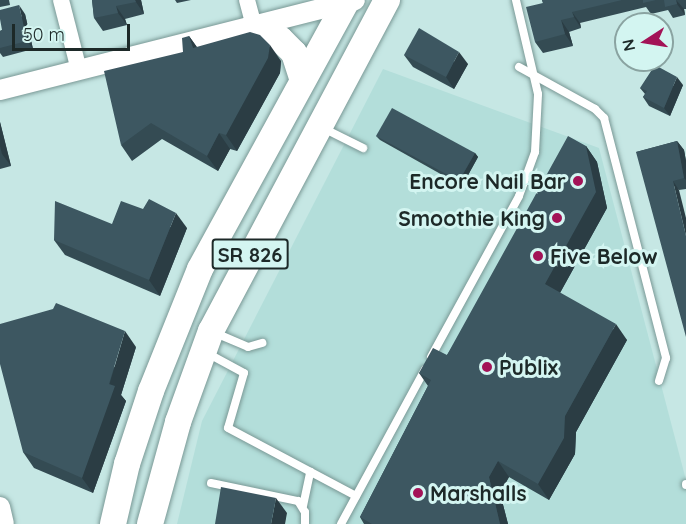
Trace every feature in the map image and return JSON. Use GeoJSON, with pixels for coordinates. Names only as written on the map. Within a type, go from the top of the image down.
{"type":"FeatureCollection","features":[{"type":"Feature","properties":{"kind":"main road","name":"SR 826"},"geometry":{"type":"LineString","coordinates":[[150,524],[207,341],[387,0]]}},
{"type":"Feature","properties":{"kind":"main road","name":"SR 826"},"geometry":{"type":"LineString","coordinates":[[113,524],[127,464],[151,391],[200,269],[303,80],[349,1]]}},
{"type":"Feature","properties":{"kind":"main road"},"geometry":{"type":"LineString","coordinates":[[254,26],[280,39],[294,53],[303,80]]}},
{"type":"Feature","properties":{"kind":"street"},"geometry":{"type":"LineString","coordinates":[[61,0],[79,70]]}},
{"type":"Feature","properties":{"kind":"street"},"geometry":{"type":"LineString","coordinates":[[247,0],[254,26]]}},
{"type":"Feature","properties":{"kind":"street"},"geometry":{"type":"LineString","coordinates":[[0,90],[349,1]]}},
{"type":"Feature","properties":{"kind":"street"},"geometry":{"type":"LineString","coordinates":[[0,507],[4,524]]}},
{"type":"Feature","properties":{"kind":"lane"},"geometry":{"type":"LineString","coordinates":[[341,524],[523,185],[539,130],[535,76],[516,0]]}},
{"type":"Feature","properties":{"kind":"lane"},"geometry":{"type":"LineString","coordinates":[[519,68],[595,109],[604,118],[666,358],[659,381]]}},
{"type":"Feature","properties":{"kind":"lane"},"geometry":{"type":"LineString","coordinates":[[319,126],[363,148]]}},
{"type":"Feature","properties":{"kind":"lane"},"geometry":{"type":"LineString","coordinates":[[207,341],[244,373],[228,428],[356,496]]}},
{"type":"Feature","properties":{"kind":"lane"},"geometry":{"type":"LineString","coordinates":[[207,341],[248,347],[262,343]]}},
{"type":"Feature","properties":{"kind":"lane"},"geometry":{"type":"LineString","coordinates":[[306,524],[303,506],[310,472]]}},
{"type":"Feature","properties":{"kind":"lane"},"geometry":{"type":"LineString","coordinates":[[211,483],[292,500],[303,506]]}},
{"type":"Feature","properties":{"kind":"shaded area"},"geometry":{"type":"Polygon","coordinates":[[[383,69],[599,148],[686,480],[686,524],[177,524],[202,421],[383,69]]]}},
{"type":"Feature","properties":{"kind":"building"},"geometry":{"type":"Polygon","coordinates":[[[92,0],[135,0],[136,2],[116,6],[118,13],[94,18],[92,0]]]}},
{"type":"Feature","properties":{"kind":"building"},"geometry":{"type":"Polygon","coordinates":[[[542,0],[622,0],[572,12],[574,17],[561,20],[565,34],[535,42],[526,7],[543,3],[542,0]]]}},
{"type":"Feature","properties":{"kind":"building"},"geometry":{"type":"Polygon","coordinates":[[[664,0],[676,0],[677,4],[665,7],[664,0]]]}},
{"type":"Feature","properties":{"kind":"building"},"geometry":{"type":"Polygon","coordinates":[[[19,5],[27,41],[0,48],[0,31],[2,30],[0,10],[19,5]]]}},
{"type":"Feature","properties":{"kind":"building"},"geometry":{"type":"Polygon","coordinates":[[[419,28],[459,52],[446,77],[404,55],[419,28]]]}},
{"type":"Feature","properties":{"kind":"building"},"geometry":{"type":"Polygon","coordinates":[[[250,32],[260,35],[270,45],[268,58],[226,135],[219,133],[207,156],[151,123],[121,145],[104,71],[183,52],[182,38],[189,36],[193,48],[250,32]]]}},
{"type":"Feature","properties":{"kind":"building"},"geometry":{"type":"Polygon","coordinates":[[[650,72],[668,72],[677,77],[664,108],[643,97],[647,91],[640,88],[650,72]]]}},
{"type":"Feature","properties":{"kind":"building"},"geometry":{"type":"Polygon","coordinates":[[[392,108],[475,153],[459,181],[376,136],[392,108]]]}},
{"type":"Feature","properties":{"kind":"building"},"geometry":{"type":"Polygon","coordinates":[[[568,136],[586,146],[596,192],[545,284],[616,324],[565,416],[564,438],[538,484],[498,461],[489,477],[500,524],[372,524],[360,517],[431,380],[419,373],[433,348],[447,355],[568,136]]]}},
{"type":"Feature","properties":{"kind":"building"},"geometry":{"type":"Polygon","coordinates":[[[677,141],[684,178],[673,181],[686,236],[686,337],[636,152],[677,141]]]}},
{"type":"Feature","properties":{"kind":"building"},"geometry":{"type":"Polygon","coordinates":[[[149,199],[176,213],[149,280],[54,240],[55,201],[112,224],[121,201],[143,209],[149,199]]]}},
{"type":"Feature","properties":{"kind":"building"},"geometry":{"type":"Polygon","coordinates":[[[56,303],[125,331],[109,384],[115,386],[82,478],[23,452],[0,364],[0,324],[53,309],[56,303]]]}},
{"type":"Feature","properties":{"kind":"building"},"geometry":{"type":"Polygon","coordinates":[[[221,487],[276,498],[271,524],[215,524],[221,487]]]}},
{"type":"Feature","properties":{"kind":"place","name":"Encore Nail Bar"},"geometry":{"type":"Point","coordinates":[578,181]}},
{"type":"Feature","properties":{"kind":"place","name":"Smoothie King"},"geometry":{"type":"Point","coordinates":[557,218]}},
{"type":"Feature","properties":{"kind":"place","name":"Five Below"},"geometry":{"type":"Point","coordinates":[538,256]}},
{"type":"Feature","properties":{"kind":"place","name":"Publix"},"geometry":{"type":"Point","coordinates":[487,367]}},
{"type":"Feature","properties":{"kind":"place","name":"Marshalls"},"geometry":{"type":"Point","coordinates":[418,493]}}]}
